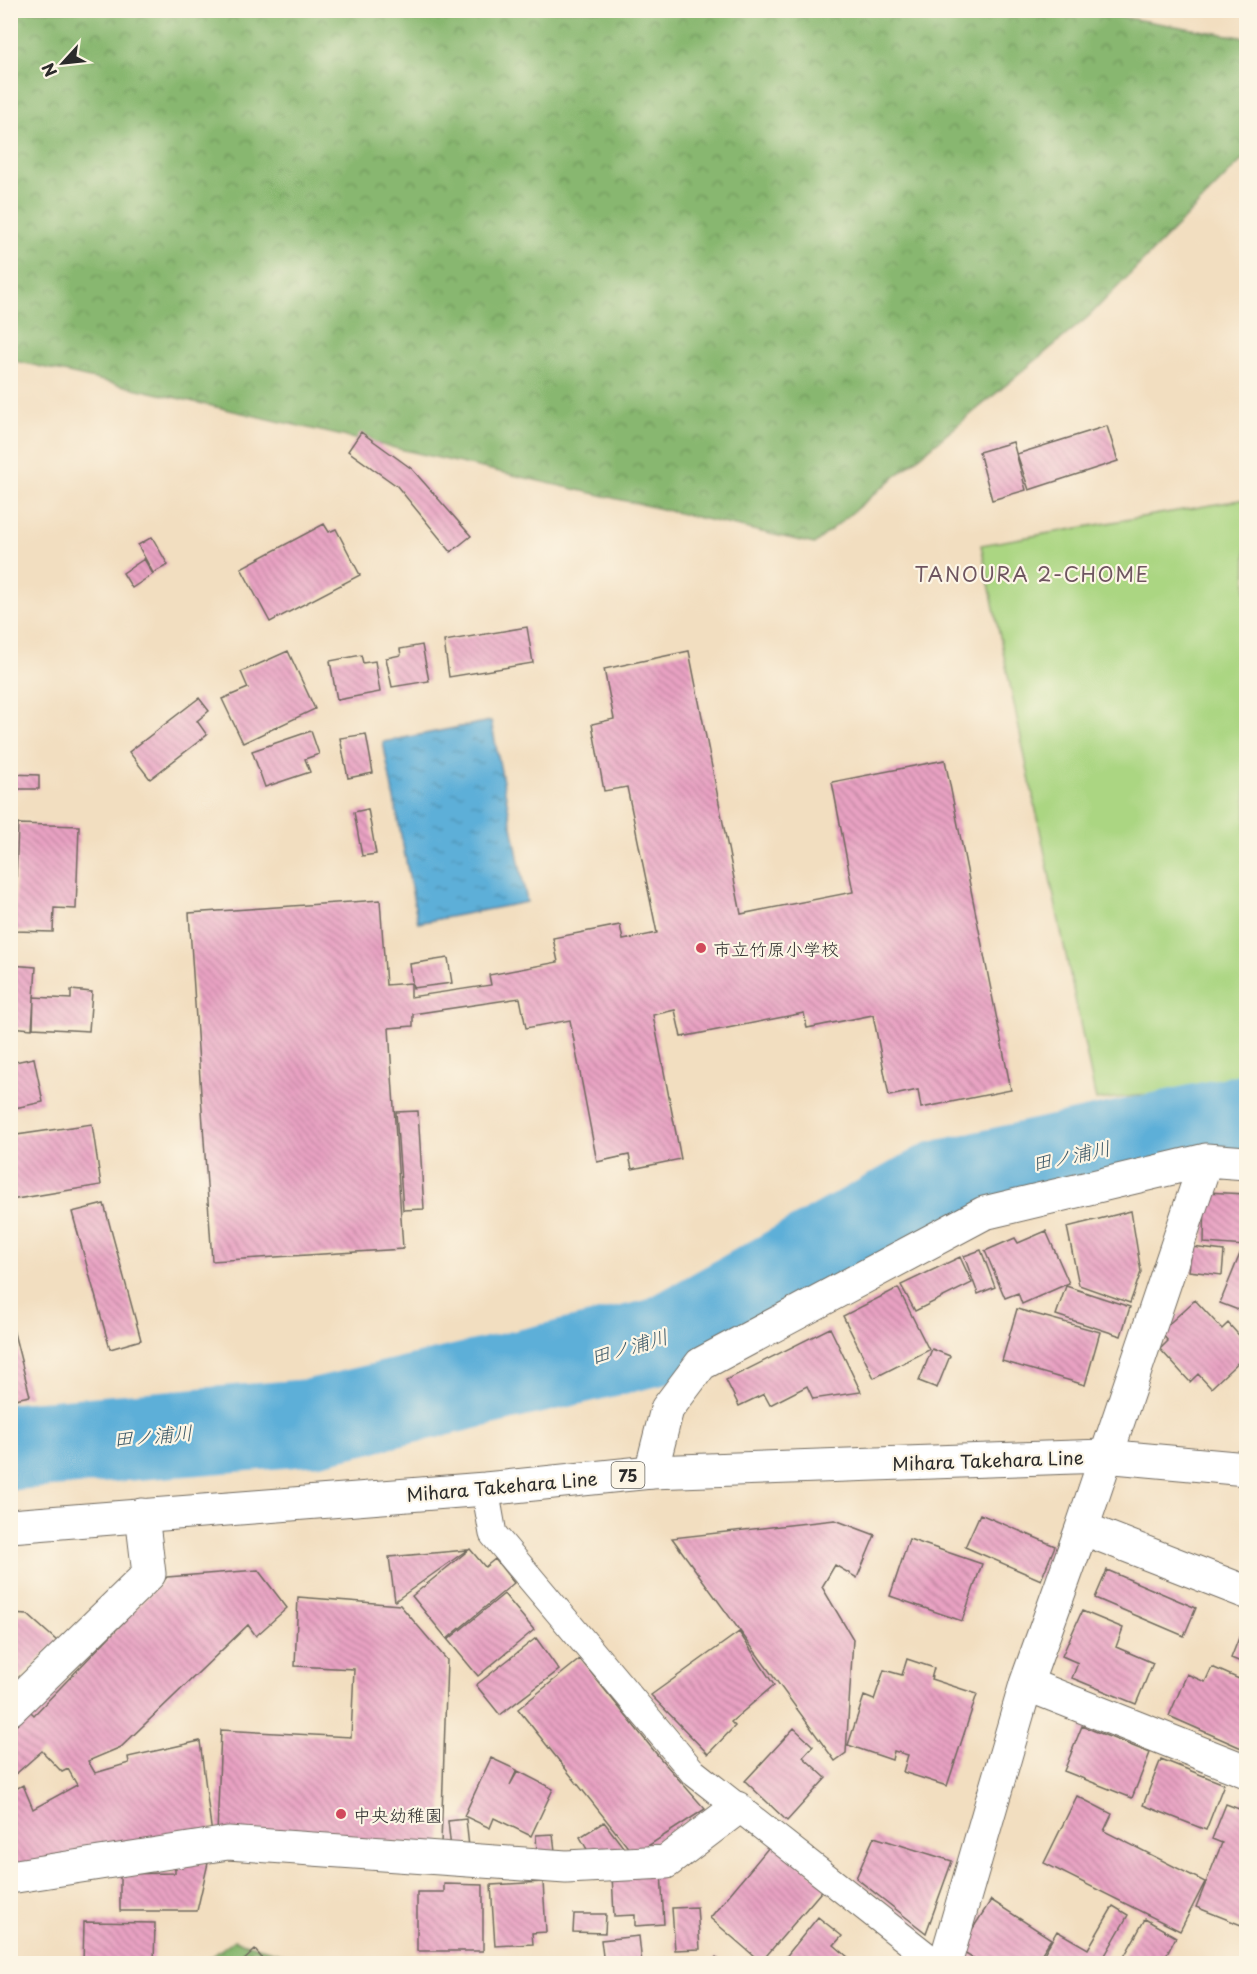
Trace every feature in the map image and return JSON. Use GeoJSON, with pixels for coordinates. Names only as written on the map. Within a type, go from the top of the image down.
{"type":"FeatureCollection","features":[{"type":"Feature","properties":{"kind":"street"},"geometry":{"type":"LineString","coordinates":[[651,1473],[667,1409],[701,1364],[984,1213],[1206,1160],[1246,1163]]}},
{"type":"Feature","properties":{"kind":"street"},"geometry":{"type":"LineString","coordinates":[[945,1964],[1026,1684],[1082,1528],[1104,1456],[1206,1160]]}},
{"type":"Feature","properties":{"kind":"street","name":"Mihara Takehara Line"},"geometry":{"type":"LineString","coordinates":[[10,1526],[485,1489],[651,1473],[1104,1456],[1246,1468]]}},
{"type":"Feature","properties":{"kind":"street"},"geometry":{"type":"LineString","coordinates":[[10,1709],[149,1574],[142,1515]]}},
{"type":"Feature","properties":{"kind":"street"},"geometry":{"type":"LineString","coordinates":[[1082,1528],[1246,1592]]}},
{"type":"Feature","properties":{"kind":"street"},"geometry":{"type":"LineString","coordinates":[[1026,1684],[1246,1771]]}},
{"type":"Feature","properties":{"kind":"street"},"geometry":{"type":"LineString","coordinates":[[10,1877],[228,1843],[566,1867],[666,1862],[737,1808]]}},
{"type":"Feature","properties":{"kind":"lane"},"geometry":{"type":"LineString","coordinates":[[485,1489],[493,1534],[693,1772],[937,1964]]}},
{"type":"Feature","properties":{"kind":"green space"},"geometry":{"type":"Polygon","coordinates":[[[1080,10],[1246,38],[1246,156],[1088,317],[814,544],[11,360],[11,11],[1080,10]]]}},
{"type":"Feature","properties":{"kind":"green space"},"geometry":{"type":"Polygon","coordinates":[[[1246,499],[1246,1085],[1096,1100],[981,545],[1246,499]]]}},
{"type":"Feature","properties":{"kind":"green space"},"geometry":{"type":"Polygon","coordinates":[[[234,1940],[313,1963],[202,1964],[234,1940]]]}},
{"type":"Feature","properties":{"kind":"water"},"geometry":{"type":"Polygon","coordinates":[[[491,721],[527,902],[418,923],[383,742],[491,721]]]}},
{"type":"Feature","properties":{"kind":"building"},"geometry":{"type":"Polygon","coordinates":[[[1107,426],[1118,461],[1029,490],[1017,454],[1107,426]]]}},
{"type":"Feature","properties":{"kind":"building"},"geometry":{"type":"Polygon","coordinates":[[[361,432],[412,469],[471,536],[451,552],[397,486],[348,451],[361,432]]]}},
{"type":"Feature","properties":{"kind":"building"},"geometry":{"type":"Polygon","coordinates":[[[1013,442],[1026,490],[992,500],[979,452],[1013,442]]]}},
{"type":"Feature","properties":{"kind":"building"},"geometry":{"type":"Polygon","coordinates":[[[324,524],[329,532],[336,529],[360,575],[270,622],[241,568],[324,524]]]}},
{"type":"Feature","properties":{"kind":"building"},"geometry":{"type":"Polygon","coordinates":[[[152,537],[168,565],[153,573],[138,545],[152,537]]]}},
{"type":"Feature","properties":{"kind":"building"},"geometry":{"type":"Polygon","coordinates":[[[144,559],[153,574],[132,588],[123,573],[144,559]]]}},
{"type":"Feature","properties":{"kind":"building"},"geometry":{"type":"Polygon","coordinates":[[[527,627],[533,663],[449,677],[444,641],[527,627]]]}},
{"type":"Feature","properties":{"kind":"building"},"geometry":{"type":"Polygon","coordinates":[[[422,645],[429,681],[392,687],[386,658],[401,655],[400,649],[422,645]]]}},
{"type":"Feature","properties":{"kind":"building"},"geometry":{"type":"Polygon","coordinates":[[[288,651],[315,709],[243,743],[222,699],[248,688],[241,672],[288,651]]]}},
{"type":"Feature","properties":{"kind":"building"},"geometry":{"type":"Polygon","coordinates":[[[689,651],[741,914],[853,892],[832,782],[945,760],[1011,1090],[921,1108],[918,1090],[889,1096],[873,1015],[807,1028],[804,1013],[681,1037],[675,1010],[653,1015],[681,1159],[632,1169],[629,1155],[597,1162],[570,1020],[526,1028],[520,998],[413,1014],[413,1026],[389,1028],[403,1249],[212,1261],[189,913],[380,900],[386,985],[411,983],[411,997],[491,985],[489,975],[558,962],[553,938],[620,925],[623,940],[657,933],[627,787],[604,791],[592,724],[614,719],[604,669],[689,651]]]}},
{"type":"Feature","properties":{"kind":"building"},"geometry":{"type":"Polygon","coordinates":[[[361,655],[363,663],[375,661],[380,692],[337,700],[330,661],[361,655]]]}},
{"type":"Feature","properties":{"kind":"building"},"geometry":{"type":"Polygon","coordinates":[[[199,698],[209,711],[197,721],[207,735],[150,779],[129,752],[199,698]]]}},
{"type":"Feature","properties":{"kind":"building"},"geometry":{"type":"Polygon","coordinates":[[[311,731],[319,754],[305,759],[310,772],[265,787],[252,751],[311,731]]]}},
{"type":"Feature","properties":{"kind":"building"},"geometry":{"type":"Polygon","coordinates":[[[366,734],[373,773],[348,778],[340,738],[366,734]]]}},
{"type":"Feature","properties":{"kind":"building"},"geometry":{"type":"Polygon","coordinates":[[[10,774],[39,775],[39,789],[10,789],[10,774]]]}},
{"type":"Feature","properties":{"kind":"building"},"geometry":{"type":"Polygon","coordinates":[[[368,809],[376,854],[362,856],[354,812],[368,809]]]}},
{"type":"Feature","properties":{"kind":"building"},"geometry":{"type":"Polygon","coordinates":[[[18,824],[79,826],[76,909],[54,908],[53,932],[14,931],[18,824]]]}},
{"type":"Feature","properties":{"kind":"building"},"geometry":{"type":"Polygon","coordinates":[[[448,958],[452,983],[413,988],[410,964],[448,958]]]}},
{"type":"Feature","properties":{"kind":"building"},"geometry":{"type":"Polygon","coordinates":[[[10,965],[36,967],[32,1029],[10,1027],[10,965]]]}},
{"type":"Feature","properties":{"kind":"building"},"geometry":{"type":"Polygon","coordinates":[[[71,990],[92,992],[89,1031],[33,1028],[34,997],[71,999],[71,990]]]}},
{"type":"Feature","properties":{"kind":"building"},"geometry":{"type":"Polygon","coordinates":[[[34,1058],[43,1102],[10,1109],[10,1063],[34,1058]]]}},
{"type":"Feature","properties":{"kind":"building"},"geometry":{"type":"Polygon","coordinates":[[[418,1111],[424,1209],[403,1210],[396,1112],[418,1111]]]}},
{"type":"Feature","properties":{"kind":"building"},"geometry":{"type":"Polygon","coordinates":[[[92,1124],[101,1185],[10,1200],[10,1136],[92,1124]]]}},
{"type":"Feature","properties":{"kind":"building"},"geometry":{"type":"Polygon","coordinates":[[[1205,1192],[1246,1194],[1246,1246],[1204,1243],[1205,1192]]]}},
{"type":"Feature","properties":{"kind":"building"},"geometry":{"type":"Polygon","coordinates":[[[104,1204],[141,1340],[110,1349],[72,1212],[104,1204]]]}},
{"type":"Feature","properties":{"kind":"building"},"geometry":{"type":"Polygon","coordinates":[[[1131,1211],[1141,1272],[1130,1303],[1079,1285],[1067,1227],[1131,1211]]]}},
{"type":"Feature","properties":{"kind":"building"},"geometry":{"type":"Polygon","coordinates":[[[1046,1231],[1069,1283],[1022,1304],[1018,1293],[1005,1298],[985,1251],[1015,1238],[1018,1243],[1046,1231]]]}},
{"type":"Feature","properties":{"kind":"building"},"geometry":{"type":"Polygon","coordinates":[[[1192,1247],[1224,1251],[1222,1275],[1189,1271],[1192,1247]]]}},
{"type":"Feature","properties":{"kind":"building"},"geometry":{"type":"Polygon","coordinates":[[[1242,1249],[1246,1250],[1246,1313],[1220,1303],[1242,1249]]]}},
{"type":"Feature","properties":{"kind":"building"},"geometry":{"type":"Polygon","coordinates":[[[981,1250],[995,1287],[978,1294],[964,1256],[981,1250]]]}},
{"type":"Feature","properties":{"kind":"building"},"geometry":{"type":"Polygon","coordinates":[[[960,1257],[972,1283],[915,1311],[901,1285],[960,1257]]]}},
{"type":"Feature","properties":{"kind":"building"},"geometry":{"type":"Polygon","coordinates":[[[1066,1286],[1130,1307],[1121,1336],[1056,1315],[1066,1286]]]}},
{"type":"Feature","properties":{"kind":"building"},"geometry":{"type":"Polygon","coordinates":[[[898,1288],[929,1350],[874,1378],[843,1316],[898,1288]]]}},
{"type":"Feature","properties":{"kind":"building"},"geometry":{"type":"Polygon","coordinates":[[[1195,1300],[1222,1329],[1228,1323],[1246,1343],[1246,1355],[1211,1388],[1198,1374],[1190,1382],[1160,1349],[1168,1341],[1160,1332],[1195,1300]]]}},
{"type":"Feature","properties":{"kind":"building"},"geometry":{"type":"Polygon","coordinates":[[[1017,1309],[1100,1332],[1085,1385],[1002,1361],[1017,1309]]]}},
{"type":"Feature","properties":{"kind":"building"},"geometry":{"type":"Polygon","coordinates":[[[10,1317],[30,1396],[10,1400],[10,1317]]]}},
{"type":"Feature","properties":{"kind":"building"},"geometry":{"type":"Polygon","coordinates":[[[830,1328],[861,1392],[813,1399],[807,1386],[770,1405],[764,1394],[739,1406],[726,1380],[830,1328]]]}},
{"type":"Feature","properties":{"kind":"building"},"geometry":{"type":"Polygon","coordinates":[[[932,1349],[950,1356],[937,1388],[919,1381],[932,1349]]]}},
{"type":"Feature","properties":{"kind":"building"},"geometry":{"type":"Polygon","coordinates":[[[980,1514],[1055,1546],[1041,1580],[965,1547],[980,1514]]]}},
{"type":"Feature","properties":{"kind":"building"},"geometry":{"type":"Polygon","coordinates":[[[835,1520],[875,1535],[857,1578],[835,1565],[822,1587],[853,1639],[846,1753],[835,1761],[672,1538],[835,1520]]]}},
{"type":"Feature","properties":{"kind":"building"},"geometry":{"type":"Polygon","coordinates":[[[909,1539],[982,1564],[962,1621],[890,1596],[909,1539]]]}},
{"type":"Feature","properties":{"kind":"building"},"geometry":{"type":"Polygon","coordinates":[[[470,1549],[485,1567],[495,1559],[514,1583],[447,1639],[412,1596],[470,1549]]]}},
{"type":"Feature","properties":{"kind":"building"},"geometry":{"type":"Polygon","coordinates":[[[467,1550],[395,1601],[389,1557],[467,1550]]]}},
{"type":"Feature","properties":{"kind":"building"},"geometry":{"type":"Polygon","coordinates":[[[258,1570],[287,1608],[256,1636],[248,1625],[121,1747],[88,1761],[95,1773],[129,1763],[128,1757],[200,1741],[212,1835],[10,1871],[10,1789],[12,1791],[23,1785],[33,1809],[77,1785],[68,1769],[62,1772],[42,1751],[10,1779],[10,1732],[30,1711],[34,1715],[167,1577],[258,1570]]]}},
{"type":"Feature","properties":{"kind":"building"},"geometry":{"type":"Polygon","coordinates":[[[1107,1570],[1196,1608],[1184,1636],[1095,1598],[1107,1570]]]}},
{"type":"Feature","properties":{"kind":"building"},"geometry":{"type":"Polygon","coordinates":[[[504,1594],[534,1630],[478,1676],[448,1640],[504,1594]]]}},
{"type":"Feature","properties":{"kind":"building"},"geometry":{"type":"Polygon","coordinates":[[[298,1597],[400,1605],[447,1660],[441,1845],[217,1834],[221,1730],[351,1737],[354,1669],[295,1666],[298,1597]]]}},
{"type":"Feature","properties":{"kind":"building"},"geometry":{"type":"Polygon","coordinates":[[[1082,1611],[1123,1628],[1116,1647],[1153,1663],[1136,1704],[1072,1678],[1078,1663],[1062,1656],[1082,1611]]]}},
{"type":"Feature","properties":{"kind":"building"},"geometry":{"type":"Polygon","coordinates":[[[10,1614],[28,1615],[57,1641],[10,1687],[10,1614]]]}},
{"type":"Feature","properties":{"kind":"building"},"geometry":{"type":"Polygon","coordinates":[[[1246,1620],[1246,1664],[1231,1658],[1246,1620]]]}},
{"type":"Feature","properties":{"kind":"building"},"geometry":{"type":"Polygon","coordinates":[[[739,1632],[774,1685],[731,1722],[735,1726],[708,1754],[651,1695],[739,1632]]]}},
{"type":"Feature","properties":{"kind":"building"},"geometry":{"type":"Polygon","coordinates":[[[536,1638],[559,1670],[500,1715],[476,1685],[536,1638]]]}},
{"type":"Feature","properties":{"kind":"building"},"geometry":{"type":"Polygon","coordinates":[[[580,1659],[659,1757],[705,1809],[634,1855],[518,1709],[580,1659]]]}},
{"type":"Feature","properties":{"kind":"building"},"geometry":{"type":"Polygon","coordinates":[[[907,1659],[934,1668],[931,1679],[977,1694],[947,1786],[903,1772],[908,1755],[894,1751],[892,1760],[848,1745],[864,1696],[874,1700],[884,1670],[902,1675],[907,1659]]]}},
{"type":"Feature","properties":{"kind":"building"},"geometry":{"type":"Polygon","coordinates":[[[1212,1667],[1246,1682],[1246,1750],[1169,1716],[1187,1674],[1205,1682],[1212,1667]]]}},
{"type":"Feature","properties":{"kind":"building"},"geometry":{"type":"Polygon","coordinates":[[[1082,1726],[1150,1753],[1132,1798],[1064,1771],[1082,1726]]]}},
{"type":"Feature","properties":{"kind":"building"},"geometry":{"type":"Polygon","coordinates":[[[794,1728],[813,1746],[803,1757],[826,1778],[787,1821],[745,1781],[794,1728]]]}},
{"type":"Feature","properties":{"kind":"building"},"geometry":{"type":"Polygon","coordinates":[[[491,1758],[517,1770],[510,1785],[518,1771],[553,1789],[531,1836],[494,1818],[490,1828],[464,1816],[491,1758]]]}},
{"type":"Feature","properties":{"kind":"building"},"geometry":{"type":"Polygon","coordinates":[[[1161,1759],[1224,1784],[1206,1830],[1143,1805],[1161,1759]]]}},
{"type":"Feature","properties":{"kind":"building"},"geometry":{"type":"Polygon","coordinates":[[[1077,1796],[1112,1814],[1104,1831],[1205,1882],[1180,1931],[1044,1863],[1077,1796]]]}},
{"type":"Feature","properties":{"kind":"building"},"geometry":{"type":"Polygon","coordinates":[[[1243,1796],[1246,1798],[1246,1927],[1196,1907],[1222,1843],[1212,1839],[1226,1804],[1239,1809],[1243,1796]]]}},
{"type":"Feature","properties":{"kind":"building"},"geometry":{"type":"Polygon","coordinates":[[[466,1819],[469,1847],[451,1849],[448,1821],[466,1819]]]}},
{"type":"Feature","properties":{"kind":"building"},"geometry":{"type":"Polygon","coordinates":[[[604,1822],[630,1856],[592,1858],[580,1837],[604,1822]]]}},
{"type":"Feature","properties":{"kind":"building"},"geometry":{"type":"Polygon","coordinates":[[[553,1834],[555,1851],[537,1852],[536,1835],[553,1834]]]}},
{"type":"Feature","properties":{"kind":"building"},"geometry":{"type":"Polygon","coordinates":[[[874,1837],[952,1861],[926,1933],[856,1878],[874,1837]]]}},
{"type":"Feature","properties":{"kind":"building"},"geometry":{"type":"Polygon","coordinates":[[[774,1841],[826,1886],[761,1962],[710,1918],[774,1841]]]}},
{"type":"Feature","properties":{"kind":"building"},"geometry":{"type":"Polygon","coordinates":[[[175,1862],[208,1863],[197,1911],[120,1911],[120,1874],[175,1873],[175,1862]]]}},
{"type":"Feature","properties":{"kind":"building"},"geometry":{"type":"Polygon","coordinates":[[[661,1871],[664,1924],[635,1926],[635,1915],[614,1916],[612,1874],[661,1871]]]}},
{"type":"Feature","properties":{"kind":"building"},"geometry":{"type":"Polygon","coordinates":[[[543,1882],[546,1932],[532,1933],[533,1944],[495,1946],[491,1885],[543,1882]]]}},
{"type":"Feature","properties":{"kind":"building"},"geometry":{"type":"Polygon","coordinates":[[[444,1884],[483,1885],[483,1951],[417,1951],[417,1892],[444,1892],[444,1884]]]}},
{"type":"Feature","properties":{"kind":"building"},"geometry":{"type":"Polygon","coordinates":[[[991,1900],[1051,1939],[1035,1964],[982,1964],[959,1950],[991,1900]]]}},
{"type":"Feature","properties":{"kind":"building"},"geometry":{"type":"Polygon","coordinates":[[[1113,1906],[1128,1915],[1100,1964],[1038,1964],[1057,1931],[1088,1949],[1113,1906]]]}},
{"type":"Feature","properties":{"kind":"building"},"geometry":{"type":"Polygon","coordinates":[[[697,1907],[700,1949],[675,1950],[672,1908],[697,1907]]]}},
{"type":"Feature","properties":{"kind":"building"},"geometry":{"type":"Polygon","coordinates":[[[574,1914],[606,1914],[605,1933],[573,1932],[574,1914]]]}},
{"type":"Feature","properties":{"kind":"building"},"geometry":{"type":"Polygon","coordinates":[[[818,1917],[842,1936],[834,1945],[856,1964],[780,1964],[818,1917]]]}},
{"type":"Feature","properties":{"kind":"building"},"geometry":{"type":"Polygon","coordinates":[[[1145,1919],[1176,1937],[1162,1964],[1120,1964],[1145,1919]]]}},
{"type":"Feature","properties":{"kind":"building"},"geometry":{"type":"Polygon","coordinates":[[[84,1922],[155,1923],[154,1964],[83,1964],[84,1922]]]}},
{"type":"Feature","properties":{"kind":"building"},"geometry":{"type":"Polygon","coordinates":[[[639,1936],[642,1964],[604,1964],[601,1940],[639,1936]]]}},
{"type":"Feature","properties":{"kind":"building"},"geometry":{"type":"Polygon","coordinates":[[[255,1950],[267,1964],[240,1964],[255,1950]]]}},
{"type":"Feature","properties":{"kind":"building"},"geometry":{"type":"Polygon","coordinates":[[[716,1957],[723,1964],[710,1964],[716,1957]]]}},
{"type":"Feature","properties":{"kind":"waterway","name":"田ノ浦川"},"geometry":{"type":"LineString","coordinates":[[10,1447],[314,1422],[661,1341],[940,1184],[1246,1117]]}},
{"type":"Feature","properties":{"kind":"place","name":"市立竹原小学校"},"geometry":{"type":"Point","coordinates":[701,948]}},
{"type":"Feature","properties":{"kind":"place","name":"中央幼稚園"},"geometry":{"type":"Point","coordinates":[341,1814]}},
{"type":"Feature","properties":{"kind":"district","name":"TANOURA 2-CHOME"},"geometry":{"type":"Point","coordinates":[1032,574]}}]}
